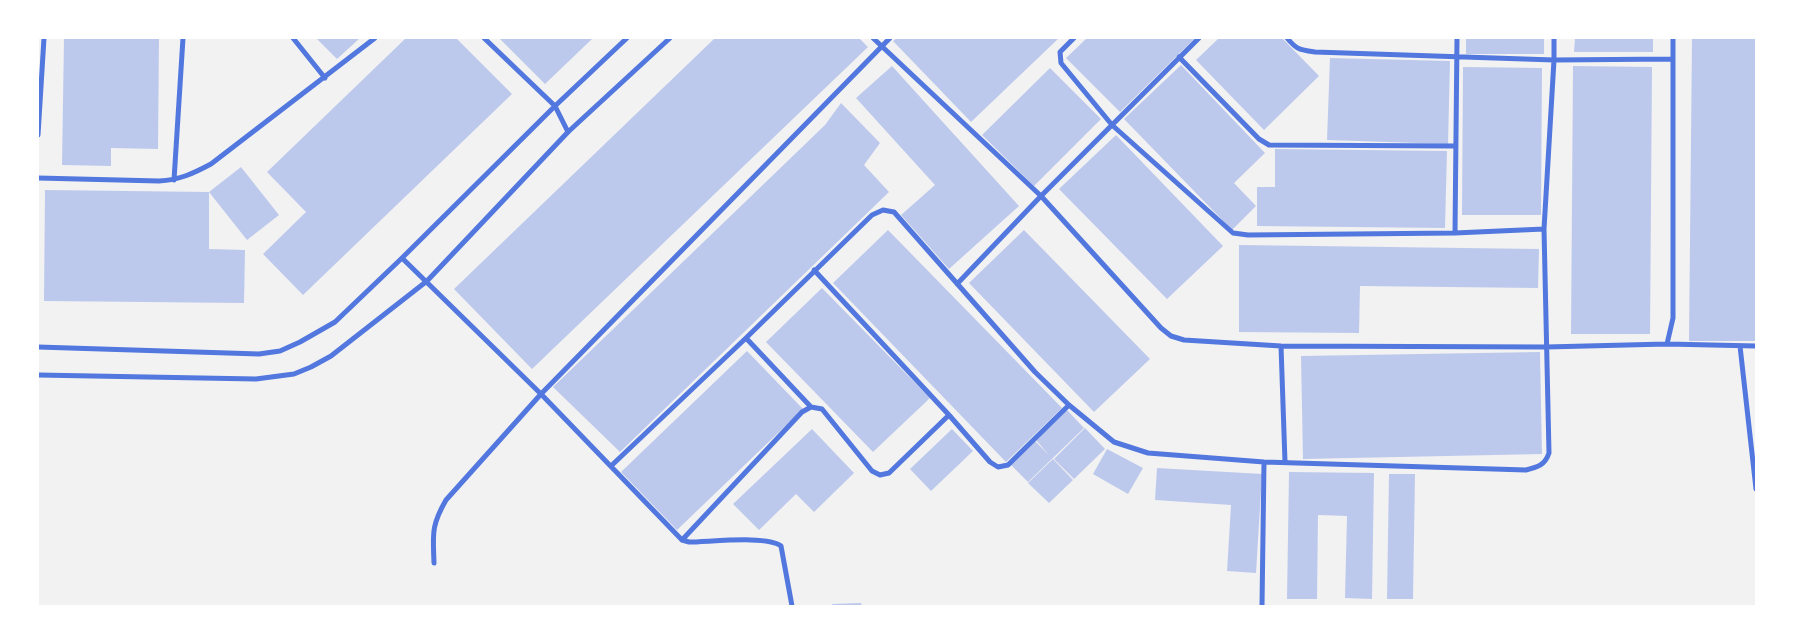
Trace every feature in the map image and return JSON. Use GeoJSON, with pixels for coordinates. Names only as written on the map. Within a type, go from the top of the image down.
{"type":"FeatureCollection","features":[{"type":"Feature","properties":{"kind":"street"},"geometry":{"type":"LineString","coordinates":[[38,136],[44,38]]}},
{"type":"Feature","properties":{"kind":"street"},"geometry":{"type":"LineString","coordinates":[[174,180],[183,38]]}},
{"type":"Feature","properties":{"kind":"street"},"geometry":{"type":"LineString","coordinates":[[293,38],[325,78]]}},
{"type":"Feature","properties":{"kind":"street"},"geometry":{"type":"LineString","coordinates":[[38,178],[174,180],[188,176],[212,164],[375,38]]}},
{"type":"Feature","properties":{"kind":"street"},"geometry":{"type":"LineString","coordinates":[[484,38],[554,106],[568,132]]}},
{"type":"Feature","properties":{"kind":"street"},"geometry":{"type":"LineString","coordinates":[[38,347],[240,355],[280,351],[300,342],[335,322],[554,106],[627,38]]}},
{"type":"Feature","properties":{"kind":"street"},"geometry":{"type":"LineString","coordinates":[[38,375],[256,379],[294,374],[331,356],[427,281],[568,132],[670,38]]}},
{"type":"Feature","properties":{"kind":"street"},"geometry":{"type":"LineString","coordinates":[[873,38],[1041,196],[1161,328],[1171,336],[1184,340],[1280,346],[1546,347],[1667,344],[1756,346]]}},
{"type":"Feature","properties":{"kind":"street"},"geometry":{"type":"LineString","coordinates":[[434,563],[433,534],[436,518],[446,500],[541,394],[890,38]]}},
{"type":"Feature","properties":{"kind":"street"},"geometry":{"type":"LineString","coordinates":[[1074,38],[1060,52],[1061,63],[1112,125],[1233,233],[1248,235],[1544,229]]}},
{"type":"Feature","properties":{"kind":"street"},"geometry":{"type":"LineString","coordinates":[[957,284],[1041,196],[1199,38]]}},
{"type":"Feature","properties":{"kind":"street"},"geometry":{"type":"LineString","coordinates":[[1288,38],[1296,48],[1301,50],[1554,60],[1673,60]]}},
{"type":"Feature","properties":{"kind":"street"},"geometry":{"type":"LineString","coordinates":[[1455,232],[1457,38]]}},
{"type":"Feature","properties":{"kind":"street"},"geometry":{"type":"LineString","coordinates":[[610,466],[746,338],[872,215],[883,210],[894,212],[1035,372],[1069,405],[1114,442],[1148,453],[1264,462],[1526,470],[1537,468],[1547,460],[1549,453],[1544,229],[1554,38]]}},
{"type":"Feature","properties":{"kind":"street"},"geometry":{"type":"LineString","coordinates":[[1667,344],[1673,318],[1673,38]]}},
{"type":"Feature","properties":{"kind":"street"},"geometry":{"type":"LineString","coordinates":[[1179,57],[1259,139],[1269,145],[1456,146]]}},
{"type":"Feature","properties":{"kind":"street"},"geometry":{"type":"LineString","coordinates":[[402,258],[541,394],[682,540],[689,542],[764,540],[781,546],[792,606]]}},
{"type":"Feature","properties":{"kind":"street"},"geometry":{"type":"LineString","coordinates":[[814,270],[949,415],[990,462],[998,467],[1008,465],[1069,405]]}},
{"type":"Feature","properties":{"kind":"street"},"geometry":{"type":"LineString","coordinates":[[746,338],[811,407],[822,409],[872,471],[880,475],[888,473],[949,415]]}},
{"type":"Feature","properties":{"kind":"street"},"geometry":{"type":"LineString","coordinates":[[1280,346],[1285,462]]}},
{"type":"Feature","properties":{"kind":"street"},"geometry":{"type":"LineString","coordinates":[[1740,346],[1756,467],[1756,489]]}},
{"type":"Feature","properties":{"kind":"street"},"geometry":{"type":"LineString","coordinates":[[682,540],[802,412],[811,407]]}},
{"type":"Feature","properties":{"kind":"street"},"geometry":{"type":"LineString","coordinates":[[1262,606],[1264,462]]}},
{"type":"Feature","properties":{"kind":"building"},"geometry":{"type":"Polygon","coordinates":[[[64,38],[159,38],[158,149],[111,148],[111,166],[62,165],[64,38]]]}},
{"type":"Feature","properties":{"kind":"building"},"geometry":{"type":"Polygon","coordinates":[[[316,38],[360,38],[337,59],[316,38]]]}},
{"type":"Feature","properties":{"kind":"building"},"geometry":{"type":"Polygon","coordinates":[[[406,38],[456,38],[512,94],[303,295],[263,254],[306,212],[267,172],[406,38]]]}},
{"type":"Feature","properties":{"kind":"building"},"geometry":{"type":"Polygon","coordinates":[[[499,38],[593,38],[545,84],[499,38]]]}},
{"type":"Feature","properties":{"kind":"building"},"geometry":{"type":"Polygon","coordinates":[[[715,38],[859,38],[868,47],[532,369],[454,289],[715,38]]]}},
{"type":"Feature","properties":{"kind":"building"},"geometry":{"type":"Polygon","coordinates":[[[897,38],[1059,38],[971,122],[893,41],[897,38]]]}},
{"type":"Feature","properties":{"kind":"building"},"geometry":{"type":"Polygon","coordinates":[[[1087,38],[1195,38],[1120,112],[1066,58],[1087,38]]]}},
{"type":"Feature","properties":{"kind":"building"},"geometry":{"type":"Polygon","coordinates":[[[1219,38],[1282,38],[1319,76],[1264,130],[1196,60],[1219,38]]]}},
{"type":"Feature","properties":{"kind":"building"},"geometry":{"type":"Polygon","coordinates":[[[1466,38],[1544,38],[1544,54],[1466,54],[1466,38]]]}},
{"type":"Feature","properties":{"kind":"building"},"geometry":{"type":"Polygon","coordinates":[[[1575,38],[1653,38],[1653,52],[1574,52],[1575,38]]]}},
{"type":"Feature","properties":{"kind":"building"},"geometry":{"type":"Polygon","coordinates":[[[1692,38],[1756,38],[1756,341],[1689,341],[1692,38]]]}},
{"type":"Feature","properties":{"kind":"building"},"geometry":{"type":"Polygon","coordinates":[[[1330,58],[1450,61],[1448,144],[1327,140],[1330,58]]]}},
{"type":"Feature","properties":{"kind":"building"},"geometry":{"type":"Polygon","coordinates":[[[1181,65],[1265,153],[1234,183],[1256,206],[1232,230],[1124,119],[1181,65]]]}},
{"type":"Feature","properties":{"kind":"building"},"geometry":{"type":"Polygon","coordinates":[[[892,66],[1019,206],[949,269],[901,215],[935,185],[856,98],[892,66]]]}},
{"type":"Feature","properties":{"kind":"building"},"geometry":{"type":"Polygon","coordinates":[[[1573,66],[1652,67],[1650,334],[1571,334],[1573,66]]]}},
{"type":"Feature","properties":{"kind":"building"},"geometry":{"type":"Polygon","coordinates":[[[1463,67],[1542,68],[1541,215],[1462,215],[1463,67]]]}},
{"type":"Feature","properties":{"kind":"building"},"geometry":{"type":"Polygon","coordinates":[[[1050,68],[1101,119],[1034,186],[982,135],[1050,68]]]}},
{"type":"Feature","properties":{"kind":"building"},"geometry":{"type":"Polygon","coordinates":[[[841,103],[880,143],[864,165],[889,192],[620,452],[553,387],[825,125],[841,103]]]}},
{"type":"Feature","properties":{"kind":"building"},"geometry":{"type":"Polygon","coordinates":[[[1116,135],[1223,246],[1167,299],[1059,189],[1116,135]]]}},
{"type":"Feature","properties":{"kind":"building"},"geometry":{"type":"Polygon","coordinates":[[[1275,149],[1447,151],[1445,228],[1257,226],[1257,187],[1275,187],[1275,149]]]}},
{"type":"Feature","properties":{"kind":"building"},"geometry":{"type":"Polygon","coordinates":[[[241,167],[279,215],[247,240],[209,192],[241,167]]]}},
{"type":"Feature","properties":{"kind":"building"},"geometry":{"type":"Polygon","coordinates":[[[45,190],[209,192],[209,249],[245,250],[244,303],[44,301],[45,190]]]}},
{"type":"Feature","properties":{"kind":"building"},"geometry":{"type":"Polygon","coordinates":[[[888,230],[1062,408],[1006,462],[833,283],[888,230]]]}},
{"type":"Feature","properties":{"kind":"building"},"geometry":{"type":"Polygon","coordinates":[[[1024,230],[1150,359],[1094,412],[969,283],[1024,230]]]}},
{"type":"Feature","properties":{"kind":"building"},"geometry":{"type":"Polygon","coordinates":[[[1239,245],[1539,249],[1538,288],[1360,286],[1359,333],[1239,332],[1239,245]]]}},
{"type":"Feature","properties":{"kind":"building"},"geometry":{"type":"Polygon","coordinates":[[[822,288],[930,398],[873,452],[766,342],[822,288]]]}},
{"type":"Feature","properties":{"kind":"building"},"geometry":{"type":"Polygon","coordinates":[[[747,351],[803,409],[677,530],[621,472],[747,351]]]}},
{"type":"Feature","properties":{"kind":"building"},"geometry":{"type":"Polygon","coordinates":[[[1540,352],[1542,454],[1303,459],[1301,356],[1540,352]]]}},
{"type":"Feature","properties":{"kind":"building"},"geometry":{"type":"Polygon","coordinates":[[[1067,410],[1084,428],[1028,482],[1010,464],[1034,440],[1049,455],[1036,440],[1067,410]]]}},
{"type":"Feature","properties":{"kind":"building"},"geometry":{"type":"Polygon","coordinates":[[[1085,428],[1105,449],[1074,479],[1054,459],[1085,428]]]}},
{"type":"Feature","properties":{"kind":"building"},"geometry":{"type":"Polygon","coordinates":[[[812,429],[854,473],[814,512],[796,494],[759,530],[733,504],[812,429]]]}},
{"type":"Feature","properties":{"kind":"building"},"geometry":{"type":"Polygon","coordinates":[[[952,429],[973,451],[931,491],[910,469],[952,429]]]}},
{"type":"Feature","properties":{"kind":"building"},"geometry":{"type":"Polygon","coordinates":[[[1107,449],[1143,468],[1128,494],[1093,474],[1107,449]]]}},
{"type":"Feature","properties":{"kind":"building"},"geometry":{"type":"Polygon","coordinates":[[[1053,459],[1073,480],[1049,503],[1028,483],[1053,459]]]}},
{"type":"Feature","properties":{"kind":"building"},"geometry":{"type":"Polygon","coordinates":[[[1157,468],[1262,474],[1256,573],[1227,571],[1231,505],[1155,500],[1157,468]]]}},
{"type":"Feature","properties":{"kind":"building"},"geometry":{"type":"Polygon","coordinates":[[[1289,472],[1374,473],[1372,599],[1345,598],[1347,516],[1318,515],[1317,599],[1287,599],[1289,472]]]}},
{"type":"Feature","properties":{"kind":"building"},"geometry":{"type":"Polygon","coordinates":[[[1389,474],[1415,474],[1413,599],[1387,599],[1389,474]]]}},
{"type":"Feature","properties":{"kind":"building"},"geometry":{"type":"Polygon","coordinates":[[[861,603],[862,606],[833,606],[832,604],[861,603]]]}}]}
